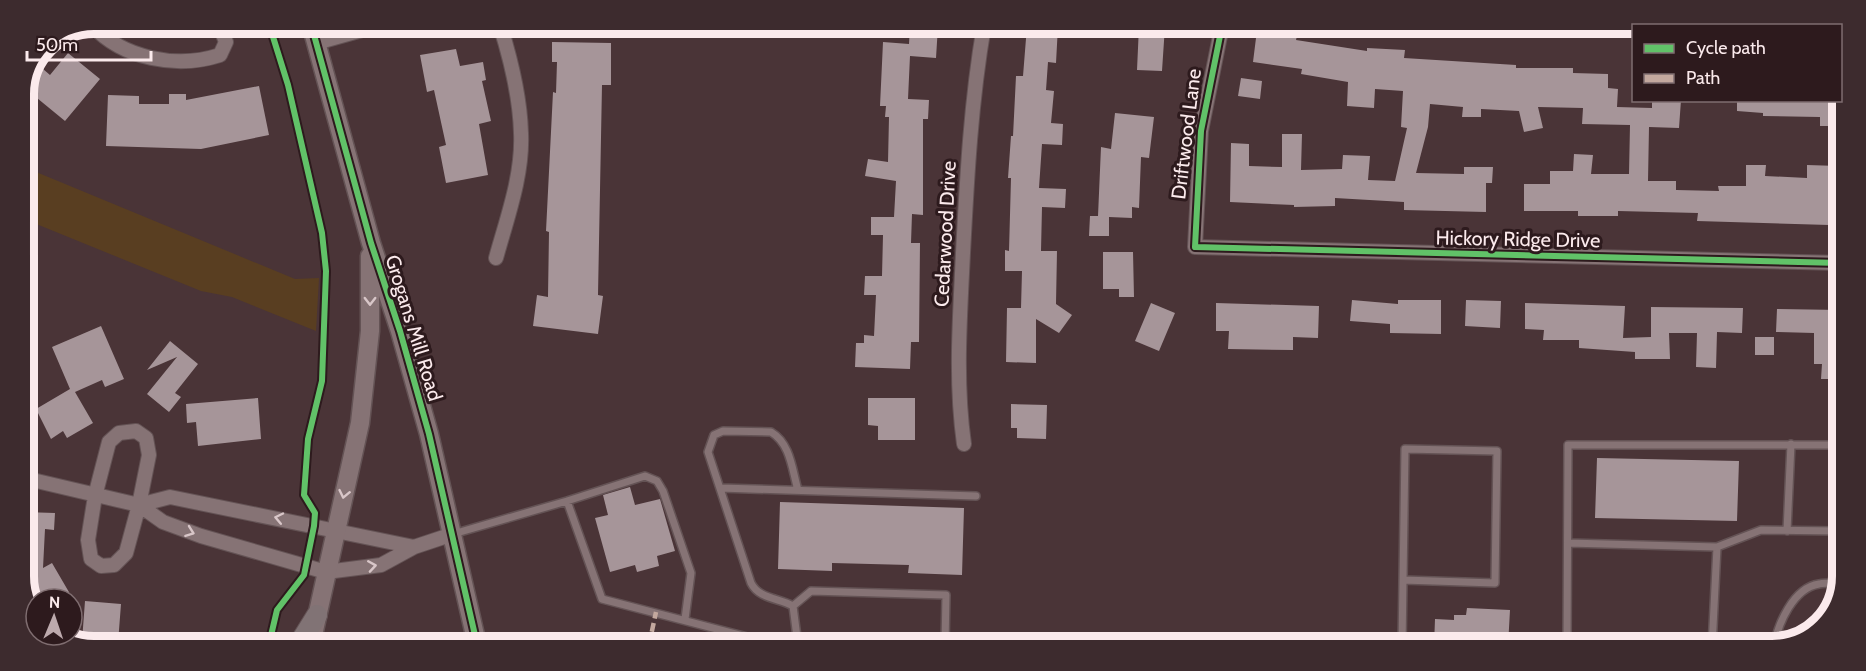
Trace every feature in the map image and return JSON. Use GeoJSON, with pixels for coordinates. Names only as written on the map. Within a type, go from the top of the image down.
{"type":"FeatureCollection","features":[{"type":"Feature","properties":{"kind":"main road"},"geometry":{"type":"LineString","coordinates":[[304,636],[317,615]]}},
{"type":"Feature","properties":{"kind":"street"},"geometry":{"type":"LineString","coordinates":[[100,34],[128,52],[147,58],[203,61],[220,55],[226,42],[223,34]]}},
{"type":"Feature","properties":{"kind":"street","name":"Grogans Mill Road"},"geometry":{"type":"LineString","coordinates":[[314,34],[370,243],[400,331],[453,534],[475,636]]}},
{"type":"Feature","properties":{"kind":"street"},"geometry":{"type":"LineString","coordinates":[[316,43],[348,34]]}},
{"type":"Feature","properties":{"kind":"street"},"geometry":{"type":"LineString","coordinates":[[496,258],[514,194],[522,134],[506,34]]}},
{"type":"Feature","properties":{"kind":"street","name":"Cedarwood Drive"},"geometry":{"type":"LineString","coordinates":[[964,444],[959,411],[959,348],[970,140],[983,34]]}},
{"type":"Feature","properties":{"kind":"street","name":"Driftwood Lane"},"geometry":{"type":"LineString","coordinates":[[1195,247],[1202,131],[1220,34]]}},
{"type":"Feature","properties":{"kind":"street","name":"Grogans Mill Road"},"geometry":{"type":"LineString","coordinates":[[313,636],[360,423],[370,331],[370,243]]}},
{"type":"Feature","properties":{"kind":"street","name":"Hickory Ridge Drive"},"geometry":{"type":"LineString","coordinates":[[1195,247],[1831,263]]}},
{"type":"Feature","properties":{"kind":"street"},"geometry":{"type":"LineString","coordinates":[[136,431],[146,438],[149,455],[139,505],[126,553],[114,565],[100,566],[91,559],[88,540],[95,496],[109,442],[119,433],[136,431]]}},
{"type":"Feature","properties":{"kind":"street"},"geometry":{"type":"LineString","coordinates":[[35,481],[139,505],[163,522],[201,536],[326,572],[381,565],[414,547],[453,534]]}},
{"type":"Feature","properties":{"kind":"street"},"geometry":{"type":"LineString","coordinates":[[139,505],[170,497],[414,547]]}},
{"type":"Feature","properties":{"kind":"lane"},"geometry":{"type":"LineString","coordinates":[[793,606],[755,591],[708,452],[714,435],[723,431],[735,431],[771,432],[778,436],[787,448],[798,490]]}},
{"type":"Feature","properties":{"kind":"lane"},"geometry":{"type":"LineString","coordinates":[[1787,531],[1791,444]]}},
{"type":"Feature","properties":{"kind":"lane"},"geometry":{"type":"LineString","coordinates":[[1567,636],[1568,446],[1832,445]]}},
{"type":"Feature","properties":{"kind":"lane"},"geometry":{"type":"LineString","coordinates":[[1401,636],[1406,449],[1497,451],[1495,583],[1403,580]]}},
{"type":"Feature","properties":{"kind":"lane"},"geometry":{"type":"LineString","coordinates":[[453,534],[645,476],[657,481],[691,573],[685,619]]}},
{"type":"Feature","properties":{"kind":"lane"},"geometry":{"type":"LineString","coordinates":[[720,488],[976,496]]}},
{"type":"Feature","properties":{"kind":"lane"},"geometry":{"type":"LineString","coordinates":[[567,501],[602,600],[746,636]]}},
{"type":"Feature","properties":{"kind":"lane"},"geometry":{"type":"LineString","coordinates":[[1568,543],[1717,547],[1761,530],[1832,531]]}},
{"type":"Feature","properties":{"kind":"lane"},"geometry":{"type":"LineString","coordinates":[[1713,636],[1717,547]]}},
{"type":"Feature","properties":{"kind":"lane"},"geometry":{"type":"LineString","coordinates":[[1776,636],[1777,630],[1800,595],[1820,583],[1831,584]]}},
{"type":"Feature","properties":{"kind":"lane"},"geometry":{"type":"LineString","coordinates":[[793,606],[811,591],[946,595],[945,636]]}},
{"type":"Feature","properties":{"kind":"lane"},"geometry":{"type":"LineString","coordinates":[[793,606],[797,636]]}},
{"type":"Feature","properties":{"kind":"shaded area"},"geometry":{"type":"Polygon","coordinates":[[[34,171],[295,279],[319,278],[316,331],[232,297],[201,291],[34,223],[34,171]]]}},
{"type":"Feature","properties":{"kind":"building"},"geometry":{"type":"Polygon","coordinates":[[[910,34],[938,34],[936,58],[910,56],[908,99],[929,100],[928,119],[923,119],[923,215],[912,214],[911,243],[920,243],[919,342],[911,342],[910,369],[855,367],[856,343],[864,343],[864,335],[874,336],[876,295],[864,295],[865,276],[882,276],[883,235],[871,235],[871,217],[894,217],[896,181],[865,176],[868,159],[888,162],[889,117],[885,117],[886,106],[880,106],[883,42],[909,44],[910,34]]]}},
{"type":"Feature","properties":{"kind":"building"},"geometry":{"type":"Polygon","coordinates":[[[1026,34],[1058,34],[1056,63],[1048,62],[1046,90],[1054,91],[1051,123],[1063,124],[1062,145],[1042,144],[1039,188],[1066,189],[1065,208],[1042,207],[1041,251],[1057,251],[1056,304],[1072,315],[1059,333],[1036,319],[1036,363],[1006,362],[1007,308],[1021,308],[1022,271],[1005,271],[1005,250],[1009,251],[1011,178],[1008,178],[1016,76],[1023,76],[1026,34]]]}},
{"type":"Feature","properties":{"kind":"building"},"geometry":{"type":"Polygon","coordinates":[[[1139,34],[1164,34],[1162,71],[1137,70],[1139,34]]]}},
{"type":"Feature","properties":{"kind":"building"},"geometry":{"type":"Polygon","coordinates":[[[1256,34],[1284,34],[1297,36],[1296,40],[1367,51],[1367,48],[1405,50],[1404,58],[1516,65],[1516,68],[1573,68],[1573,73],[1608,74],[1608,88],[1618,89],[1617,107],[1652,108],[1652,102],[1681,102],[1679,128],[1649,127],[1648,181],[1676,181],[1676,190],[1719,191],[1718,186],[1746,186],[1746,165],[1766,165],[1765,176],[1807,178],[1807,165],[1831,166],[1829,225],[1697,221],[1698,213],[1618,211],[1618,216],[1578,216],[1578,211],[1524,211],[1524,184],[1550,184],[1550,171],[1573,171],[1574,154],[1593,155],[1591,174],[1629,174],[1630,125],[1582,124],[1583,108],[1538,107],[1543,128],[1524,132],[1519,111],[1481,109],[1481,117],[1462,117],[1463,107],[1430,104],[1428,127],[1416,173],[1464,174],[1464,167],[1493,167],[1492,183],[1486,183],[1486,212],[1404,210],[1404,202],[1335,198],[1335,206],[1294,207],[1294,205],[1230,202],[1231,143],[1249,144],[1249,166],[1282,167],[1282,134],[1302,134],[1301,170],[1342,169],[1343,155],[1370,156],[1368,180],[1395,181],[1407,128],[1401,127],[1403,91],[1375,89],[1374,108],[1347,106],[1348,82],[1301,74],[1302,69],[1253,62],[1256,34]]]}},
{"type":"Feature","properties":{"kind":"building"},"geometry":{"type":"Polygon","coordinates":[[[552,42],[611,43],[611,85],[602,85],[598,295],[603,296],[598,334],[533,326],[537,295],[548,297],[549,232],[546,231],[553,92],[556,93],[557,62],[552,62],[552,42]]]}},
{"type":"Feature","properties":{"kind":"building"},"geometry":{"type":"Polygon","coordinates":[[[456,49],[460,66],[483,62],[486,80],[482,81],[491,121],[479,124],[488,175],[446,183],[439,147],[446,145],[434,90],[427,92],[420,55],[456,49]]]}},
{"type":"Feature","properties":{"kind":"building"},"geometry":{"type":"Polygon","coordinates":[[[68,53],[100,79],[65,121],[34,96],[38,75],[43,69],[50,75],[68,53]]]}},
{"type":"Feature","properties":{"kind":"building"},"geometry":{"type":"Polygon","coordinates":[[[1241,78],[1262,81],[1260,99],[1238,96],[1241,78]]]}},
{"type":"Feature","properties":{"kind":"building"},"geometry":{"type":"Polygon","coordinates":[[[259,86],[269,135],[201,149],[106,146],[108,95],[139,96],[139,104],[169,104],[169,94],[186,94],[186,100],[259,86]]]}},
{"type":"Feature","properties":{"kind":"building"},"geometry":{"type":"Polygon","coordinates":[[[1737,102],[1831,102],[1831,126],[1820,126],[1820,117],[1763,116],[1763,113],[1737,111],[1737,102]]]}},
{"type":"Feature","properties":{"kind":"building"},"geometry":{"type":"Polygon","coordinates":[[[1115,113],[1154,117],[1149,158],[1141,157],[1139,208],[1132,207],[1132,218],[1109,217],[1109,236],[1089,236],[1090,216],[1098,216],[1101,147],[1111,149],[1115,113]]]}},
{"type":"Feature","properties":{"kind":"building"},"geometry":{"type":"Polygon","coordinates":[[[1103,252],[1133,252],[1134,297],[1119,297],[1119,289],[1103,289],[1103,252]]]}},
{"type":"Feature","properties":{"kind":"building"},"geometry":{"type":"Polygon","coordinates":[[[1352,300],[1398,304],[1398,300],[1441,300],[1441,334],[1390,333],[1390,324],[1350,321],[1352,300]]]}},
{"type":"Feature","properties":{"kind":"building"},"geometry":{"type":"Polygon","coordinates":[[[1466,300],[1501,301],[1500,328],[1465,326],[1466,300]]]}},
{"type":"Feature","properties":{"kind":"building"},"geometry":{"type":"Polygon","coordinates":[[[1151,303],[1175,313],[1159,351],[1135,341],[1151,303]]]}},
{"type":"Feature","properties":{"kind":"building"},"geometry":{"type":"Polygon","coordinates":[[[1216,303],[1319,306],[1318,338],[1293,337],[1293,350],[1228,349],[1229,331],[1216,331],[1216,303]]]}},
{"type":"Feature","properties":{"kind":"building"},"geometry":{"type":"Polygon","coordinates":[[[1525,303],[1625,306],[1623,338],[1651,337],[1651,307],[1743,308],[1742,333],[1717,332],[1716,368],[1696,367],[1697,333],[1669,333],[1670,359],[1635,359],[1635,352],[1579,348],[1579,340],[1543,340],[1544,330],[1525,329],[1525,303]]]}},
{"type":"Feature","properties":{"kind":"building"},"geometry":{"type":"Polygon","coordinates":[[[1777,309],[1831,310],[1832,379],[1821,379],[1822,364],[1814,364],[1814,333],[1776,332],[1777,309]]]}},
{"type":"Feature","properties":{"kind":"building"},"geometry":{"type":"Polygon","coordinates":[[[101,326],[124,379],[105,387],[102,380],[75,392],[93,423],[67,438],[63,431],[51,439],[36,409],[70,389],[52,347],[101,326]]]}},
{"type":"Feature","properties":{"kind":"building"},"geometry":{"type":"Polygon","coordinates":[[[1755,337],[1774,337],[1774,355],[1755,355],[1755,337]]]}},
{"type":"Feature","properties":{"kind":"building"},"geometry":{"type":"Polygon","coordinates":[[[170,341],[198,364],[175,393],[181,397],[169,412],[147,394],[177,357],[147,370],[170,341]]]}},
{"type":"Feature","properties":{"kind":"building"},"geometry":{"type":"Polygon","coordinates":[[[258,398],[261,439],[198,446],[196,422],[187,423],[186,404],[258,398]]]}},
{"type":"Feature","properties":{"kind":"building"},"geometry":{"type":"Polygon","coordinates":[[[868,398],[915,398],[915,440],[878,440],[878,426],[868,425],[868,398]]]}},
{"type":"Feature","properties":{"kind":"building"},"geometry":{"type":"Polygon","coordinates":[[[1011,404],[1047,405],[1046,439],[1017,438],[1017,428],[1011,428],[1011,404]]]}},
{"type":"Feature","properties":{"kind":"building"},"geometry":{"type":"Polygon","coordinates":[[[1597,458],[1739,461],[1737,521],[1595,518],[1597,458]]]}},
{"type":"Feature","properties":{"kind":"building"},"geometry":{"type":"Polygon","coordinates":[[[630,487],[635,505],[660,499],[675,551],[657,556],[659,566],[637,572],[635,565],[610,572],[595,518],[608,515],[603,495],[630,487]]]}},
{"type":"Feature","properties":{"kind":"building"},"geometry":{"type":"Polygon","coordinates":[[[780,502],[964,508],[962,575],[908,573],[909,565],[832,563],[832,571],[778,569],[780,502]]]}},
{"type":"Feature","properties":{"kind":"building"},"geometry":{"type":"Polygon","coordinates":[[[35,512],[55,513],[54,530],[45,529],[43,568],[52,563],[66,587],[36,587],[35,512]]]}},
{"type":"Feature","properties":{"kind":"building"},"geometry":{"type":"Polygon","coordinates":[[[85,601],[121,604],[119,636],[84,635],[85,601]]]}},
{"type":"Feature","properties":{"kind":"building"},"geometry":{"type":"Polygon","coordinates":[[[1467,608],[1510,610],[1509,636],[1434,636],[1435,619],[1454,620],[1454,615],[1466,615],[1467,608]]]}},
{"type":"Feature","properties":{"kind":"marked path"},"geometry":{"type":"LineString","coordinates":[[651,636],[656,612]]}},
{"type":"Feature","properties":{"kind":"cycle path"},"geometry":{"type":"LineString","coordinates":[[271,636],[277,610],[304,575],[314,526],[315,513],[304,495],[308,439],[322,381],[326,271],[322,233],[288,85],[272,34]]}},
{"type":"Feature","properties":{"kind":"cycle path"},"geometry":{"type":"LineString","coordinates":[[314,34],[371,243],[400,331],[429,434],[475,636]]}},
{"type":"Feature","properties":{"kind":"cycle path"},"geometry":{"type":"LineString","coordinates":[[1220,34],[1201,131],[1195,247],[1831,263]]}}]}
